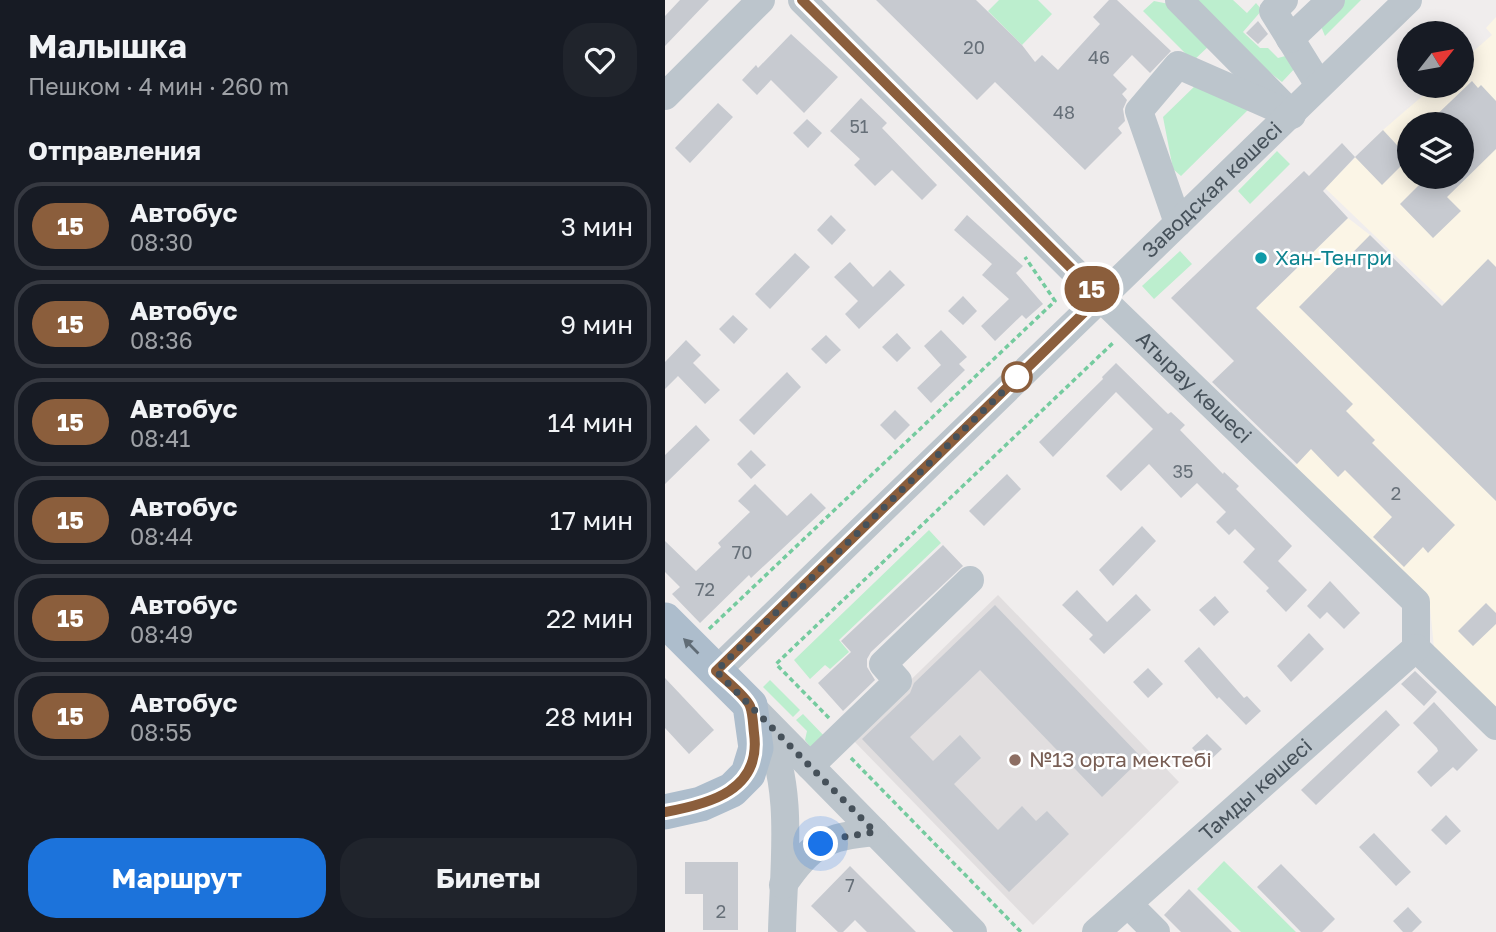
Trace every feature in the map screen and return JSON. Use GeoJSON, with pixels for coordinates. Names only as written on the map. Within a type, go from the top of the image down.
{"type":"FeatureCollection","features":[{"type":"Feature","properties":{"kind":"main road"},"geometry":{"type":"LineString","coordinates":[[665,620],[750,705],[755,748],[748,774],[740,783],[722,795],[689,808],[665,812]]}},
{"type":"Feature","properties":{"kind":"street"},"geometry":{"type":"LineString","coordinates":[[665,96],[761,0]]}},
{"type":"Feature","properties":{"kind":"street","name":"Атырау көшесі"},"geometry":{"type":"LineString","coordinates":[[802,0],[1100,297],[1416,602],[1416,648]]}},
{"type":"Feature","properties":{"kind":"street"},"geometry":{"type":"LineString","coordinates":[[1179,0],[1292,115]]}},
{"type":"Feature","properties":{"kind":"street"},"geometry":{"type":"LineString","coordinates":[[1290,39],[1331,0]]}},
{"type":"Feature","properties":{"kind":"street","name":"Заводская көшесі"},"geometry":{"type":"LineString","coordinates":[[716,671],[1408,0]]}},
{"type":"Feature","properties":{"kind":"street"},"geometry":{"type":"LineString","coordinates":[[1273,4],[1290,39],[1319,85]]}},
{"type":"Feature","properties":{"kind":"street"},"geometry":{"type":"LineString","coordinates":[[1178,223],[1139,111],[1178,65],[1292,115]]}},
{"type":"Feature","properties":{"kind":"street"},"geometry":{"type":"LineString","coordinates":[[810,766],[898,681],[883,664],[970,580]]}},
{"type":"Feature","properties":{"kind":"street"},"geometry":{"type":"LineString","coordinates":[[1416,648],[1496,726]]}},
{"type":"Feature","properties":{"kind":"street","name":"Тамды көшесі"},"geometry":{"type":"LineString","coordinates":[[1096,932],[1416,648]]}},
{"type":"Feature","properties":{"kind":"street"},"geometry":{"type":"LineString","coordinates":[[750,705],[875,832],[959,927]]}},
{"type":"Feature","properties":{"kind":"street"},"geometry":{"type":"LineString","coordinates":[[750,705],[772,743],[780,764],[785,819],[782,932]]}},
{"type":"Feature","properties":{"kind":"street"},"geometry":{"type":"LineString","coordinates":[[783,885],[797,863],[821,844],[837,838],[875,832]]}},
{"type":"Feature","properties":{"kind":"street"},"geometry":{"type":"LineString","coordinates":[[1128,904],[1156,932]]}},
{"type":"Feature","properties":{"kind":"path"},"geometry":{"type":"LineString","coordinates":[[709,629],[1055,301],[1024,255]]}},
{"type":"Feature","properties":{"kind":"path"},"geometry":{"type":"LineString","coordinates":[[1021,932],[839,738],[776,664],[1131,327]]}},
{"type":"Feature","properties":{"kind":"shaded area"},"geometry":{"type":"Polygon","coordinates":[[[1496,17],[1496,352],[1325,188],[1397,118],[1397,189],[1474,189],[1474,112],[1404,112],[1420,98],[1474,98],[1474,51],[1492,35],[1486,28],[1496,17]]]}},
{"type":"Feature","properties":{"kind":"shaded area"},"geometry":{"type":"Polygon","coordinates":[[[1348,218],[1370,235],[1496,359],[1496,709],[1434,648],[1429,597],[1293,468],[1352,404],[1256,308],[1348,218]]]}},
{"type":"Feature","properties":{"kind":"shaded area","name":"№13 орта мектебі"},"geometry":{"type":"Polygon","coordinates":[[[998,595],[1179,782],[1033,925],[851,738],[998,595]]]}},
{"type":"Feature","properties":{"kind":"green space"},"geometry":{"type":"Polygon","coordinates":[[[999,0],[1038,0],[1052,14],[1022,45],[988,11],[999,0]]]}},
{"type":"Feature","properties":{"kind":"green space"},"geometry":{"type":"Polygon","coordinates":[[[1191,0],[1233,0],[1247,13],[1256,3],[1262,10],[1243,32],[1260,48],[1268,48],[1278,58],[1289,55],[1298,65],[1282,82],[1229,41],[1191,0]]]}},
{"type":"Feature","properties":{"kind":"green space"},"geometry":{"type":"Polygon","coordinates":[[[1337,0],[1361,0],[1325,36],[1320,24],[1337,0]]]}},
{"type":"Feature","properties":{"kind":"green space"},"geometry":{"type":"Polygon","coordinates":[[[1154,1],[1169,4],[1211,44],[1193,61],[1143,11],[1154,1]]]}},
{"type":"Feature","properties":{"kind":"green space"},"geometry":{"type":"Polygon","coordinates":[[[1198,83],[1251,107],[1181,176],[1173,169],[1163,117],[1198,83]]]}},
{"type":"Feature","properties":{"kind":"green space"},"geometry":{"type":"Polygon","coordinates":[[[1277,151],[1290,164],[1250,204],[1238,191],[1277,151]]]}},
{"type":"Feature","properties":{"kind":"green space"},"geometry":{"type":"Polygon","coordinates":[[[1180,251],[1192,264],[1154,299],[1142,286],[1180,251]]]}},
{"type":"Feature","properties":{"kind":"green space"},"geometry":{"type":"Polygon","coordinates":[[[929,530],[941,543],[839,640],[849,652],[830,669],[825,665],[810,679],[794,660],[929,530]]]}},
{"type":"Feature","properties":{"kind":"green space"},"geometry":{"type":"Polygon","coordinates":[[[770,680],[800,710],[793,717],[763,687],[770,680]]]}},
{"type":"Feature","properties":{"kind":"green space"},"geometry":{"type":"Polygon","coordinates":[[[803,714],[829,741],[814,752],[805,740],[807,731],[796,720],[803,714]]]}},
{"type":"Feature","properties":{"kind":"green space"},"geometry":{"type":"Polygon","coordinates":[[[1224,861],[1296,932],[1241,932],[1197,889],[1224,861]]]}},
{"type":"Feature","properties":{"kind":"building"},"geometry":{"type":"Polygon","coordinates":[[[680,0],[709,0],[665,46],[665,16],[680,0]]]}},
{"type":"Feature","properties":{"kind":"building"},"geometry":{"type":"Polygon","coordinates":[[[876,0],[976,0],[1022,45],[1035,62],[1042,55],[1058,70],[1100,24],[1093,17],[1109,0],[1117,0],[1171,51],[1150,73],[1132,55],[1113,75],[1127,89],[1122,94],[1127,100],[1123,109],[1125,121],[1118,128],[1122,133],[1085,170],[995,82],[977,100],[876,0]]]}},
{"type":"Feature","properties":{"kind":"building"},"geometry":{"type":"Polygon","coordinates":[[[1258,21],[1268,34],[1258,44],[1246,33],[1258,21]]]}},
{"type":"Feature","properties":{"kind":"building"},"geometry":{"type":"Polygon","coordinates":[[[791,34],[838,77],[804,113],[771,80],[757,95],[742,80],[756,65],[758,68],[791,34]]]}},
{"type":"Feature","properties":{"kind":"building"},"geometry":{"type":"Polygon","coordinates":[[[1474,83],[1478,88],[1481,85],[1496,101],[1496,149],[1474,171],[1474,112],[1440,112],[1454,98],[1474,98],[1474,83]]]}},
{"type":"Feature","properties":{"kind":"building"},"geometry":{"type":"Polygon","coordinates":[[[861,98],[887,123],[882,128],[937,185],[922,200],[892,170],[875,186],[854,165],[860,159],[830,131],[861,98]]]}},
{"type":"Feature","properties":{"kind":"building"},"geometry":{"type":"Polygon","coordinates":[[[718,103],[733,117],[690,163],[675,148],[718,103]]]}},
{"type":"Feature","properties":{"kind":"building"},"geometry":{"type":"Polygon","coordinates":[[[807,119],[822,133],[808,148],[793,133],[807,119]]]}},
{"type":"Feature","properties":{"kind":"building"},"geometry":{"type":"Polygon","coordinates":[[[1383,130],[1397,145],[1397,170],[1382,185],[1355,157],[1383,130]]]}},
{"type":"Feature","properties":{"kind":"building"},"geometry":{"type":"Polygon","coordinates":[[[1342,143],[1355,157],[1323,191],[1348,218],[1256,308],[1353,404],[1346,411],[1375,440],[1372,443],[1455,525],[1428,553],[1423,547],[1404,567],[1373,537],[1392,517],[1345,470],[1338,477],[1311,449],[1297,464],[1212,382],[1234,361],[1171,298],[1304,171],[1309,176],[1342,143]]]}},
{"type":"Feature","properties":{"kind":"building"},"geometry":{"type":"Polygon","coordinates":[[[1415,189],[1455,189],[1447,197],[1461,211],[1433,238],[1400,204],[1415,189]]]}},
{"type":"Feature","properties":{"kind":"building"},"geometry":{"type":"Polygon","coordinates":[[[831,215],[846,230],[832,245],[817,230],[831,215]]]}},
{"type":"Feature","properties":{"kind":"building"},"geometry":{"type":"Polygon","coordinates":[[[967,215],[1023,266],[1016,273],[1043,304],[1026,319],[1022,315],[995,341],[981,326],[1009,299],[982,275],[992,264],[954,230],[967,215]]]}},
{"type":"Feature","properties":{"kind":"building"},"geometry":{"type":"Polygon","coordinates":[[[1370,235],[1442,306],[1488,259],[1496,267],[1496,501],[1299,307],[1370,235]]]}},
{"type":"Feature","properties":{"kind":"building"},"geometry":{"type":"Polygon","coordinates":[[[795,253],[810,267],[770,309],[755,294],[795,253]]]}},
{"type":"Feature","properties":{"kind":"building"},"geometry":{"type":"Polygon","coordinates":[[[850,262],[873,287],[890,270],[905,285],[859,329],[845,314],[858,301],[834,277],[850,262]]]}},
{"type":"Feature","properties":{"kind":"building"},"geometry":{"type":"Polygon","coordinates":[[[963,296],[977,311],[963,325],[948,311],[963,296]]]}},
{"type":"Feature","properties":{"kind":"building"},"geometry":{"type":"Polygon","coordinates":[[[733,315],[748,329],[734,344],[719,329],[733,315]]]}},
{"type":"Feature","properties":{"kind":"building"},"geometry":{"type":"Polygon","coordinates":[[[941,330],[967,357],[959,364],[965,370],[931,403],[917,388],[941,365],[924,346],[941,330]]]}},
{"type":"Feature","properties":{"kind":"building"},"geometry":{"type":"Polygon","coordinates":[[[897,333],[911,348],[897,362],[882,347],[897,333]]]}},
{"type":"Feature","properties":{"kind":"building"},"geometry":{"type":"Polygon","coordinates":[[[826,335],[841,350],[826,364],[811,349],[826,335]]]}},
{"type":"Feature","properties":{"kind":"building"},"geometry":{"type":"Polygon","coordinates":[[[686,340],[701,355],[693,363],[720,390],[705,404],[678,376],[665,389],[665,362],[686,340]]]}},
{"type":"Feature","properties":{"kind":"building"},"geometry":{"type":"Polygon","coordinates":[[[1116,363],[1168,414],[1171,412],[1185,425],[1180,430],[1223,474],[1224,472],[1239,486],[1236,489],[1292,546],[1278,561],[1307,590],[1286,612],[1266,591],[1269,588],[1243,562],[1255,549],[1235,529],[1229,535],[1216,522],[1226,512],[1197,483],[1181,498],[1149,464],[1121,491],[1106,476],[1153,429],[1116,392],[1053,457],[1039,442],[1116,363]]]}},
{"type":"Feature","properties":{"kind":"building"},"geometry":{"type":"Polygon","coordinates":[[[787,372],[801,387],[754,435],[739,420],[787,372]]]}},
{"type":"Feature","properties":{"kind":"building"},"geometry":{"type":"Polygon","coordinates":[[[895,410],[910,425],[895,440],[880,425],[895,410]]]}},
{"type":"Feature","properties":{"kind":"building"},"geometry":{"type":"Polygon","coordinates":[[[696,425],[710,440],[665,484],[665,455],[696,425]]]}},
{"type":"Feature","properties":{"kind":"building"},"geometry":{"type":"Polygon","coordinates":[[[751,450],[766,465],[751,479],[737,464],[751,450]]]}},
{"type":"Feature","properties":{"kind":"building"},"geometry":{"type":"Polygon","coordinates":[[[1007,474],[1021,489],[984,526],[969,511],[1007,474]]]}},
{"type":"Feature","properties":{"kind":"building"},"geometry":{"type":"Polygon","coordinates":[[[755,484],[787,516],[811,493],[826,508],[751,578],[749,575],[700,623],[672,594],[680,587],[665,572],[665,541],[696,571],[721,547],[718,543],[750,512],[738,501],[755,484]]]}},
{"type":"Feature","properties":{"kind":"building"},"geometry":{"type":"Polygon","coordinates":[[[1142,526],[1156,541],[1113,586],[1099,570],[1142,526]]]}},
{"type":"Feature","properties":{"kind":"building"},"geometry":{"type":"Polygon","coordinates":[[[943,545],[963,566],[871,652],[867,667],[875,680],[843,711],[818,683],[851,652],[841,641],[943,545]]]}},
{"type":"Feature","properties":{"kind":"building"},"geometry":{"type":"Polygon","coordinates":[[[1330,581],[1360,613],[1344,629],[1327,612],[1320,619],[1307,606],[1330,581]]]}},
{"type":"Feature","properties":{"kind":"building"},"geometry":{"type":"Polygon","coordinates":[[[1077,590],[1107,622],[1136,594],[1151,610],[1104,654],[1089,639],[1093,635],[1062,605],[1077,590]]]}},
{"type":"Feature","properties":{"kind":"building"},"geometry":{"type":"Polygon","coordinates":[[[1215,596],[1229,612],[1214,626],[1199,610],[1215,596]]]}},
{"type":"Feature","properties":{"kind":"building"},"geometry":{"type":"Polygon","coordinates":[[[1486,603],[1496,613],[1496,624],[1473,646],[1458,631],[1486,603]]]}},
{"type":"Feature","properties":{"kind":"building"},"geometry":{"type":"Polygon","coordinates":[[[995,605],[1142,758],[1102,797],[980,670],[910,737],[933,761],[960,735],[981,758],[954,784],[998,830],[1022,806],[1036,821],[1047,811],[1069,834],[1009,892],[862,739],[910,693],[914,683],[995,605]]]}},
{"type":"Feature","properties":{"kind":"building"},"geometry":{"type":"Polygon","coordinates":[[[1309,633],[1324,649],[1291,682],[1277,666],[1309,633]]]}},
{"type":"Feature","properties":{"kind":"building"},"geometry":{"type":"Polygon","coordinates":[[[1199,647],[1244,698],[1247,696],[1261,711],[1246,725],[1219,697],[1217,699],[1184,661],[1199,647]]]}},
{"type":"Feature","properties":{"kind":"building"},"geometry":{"type":"Polygon","coordinates":[[[1148,668],[1163,684],[1148,698],[1133,682],[1148,668]]]}},
{"type":"Feature","properties":{"kind":"building"},"geometry":{"type":"Polygon","coordinates":[[[1415,671],[1437,692],[1424,706],[1401,684],[1415,671]]]}},
{"type":"Feature","properties":{"kind":"building"},"geometry":{"type":"Polygon","coordinates":[[[665,678],[714,730],[689,754],[665,728],[665,678]]]}},
{"type":"Feature","properties":{"kind":"building"},"geometry":{"type":"Polygon","coordinates":[[[1434,702],[1478,750],[1457,771],[1453,767],[1431,787],[1417,772],[1438,751],[1413,723],[1434,702]]]}},
{"type":"Feature","properties":{"kind":"building"},"geometry":{"type":"Polygon","coordinates":[[[1386,710],[1400,725],[1316,805],[1301,790],[1386,710]]]}},
{"type":"Feature","properties":{"kind":"building"},"geometry":{"type":"Polygon","coordinates":[[[1207,734],[1222,749],[1206,764],[1192,748],[1207,734]]]}},
{"type":"Feature","properties":{"kind":"building"},"geometry":{"type":"Polygon","coordinates":[[[1446,815],[1461,831],[1446,845],[1431,830],[1446,815]]]}},
{"type":"Feature","properties":{"kind":"building"},"geometry":{"type":"Polygon","coordinates":[[[1374,833],[1411,872],[1396,886],[1359,847],[1374,833]]]}},
{"type":"Feature","properties":{"kind":"building"},"geometry":{"type":"Polygon","coordinates":[[[685,862],[738,862],[738,930],[703,930],[703,894],[685,894],[685,862]]]}},
{"type":"Feature","properties":{"kind":"building"},"geometry":{"type":"Polygon","coordinates":[[[1281,864],[1335,919],[1322,932],[1301,932],[1257,887],[1281,864]]]}},
{"type":"Feature","properties":{"kind":"building"},"geometry":{"type":"Polygon","coordinates":[[[850,866],[916,932],[867,932],[855,920],[843,932],[838,932],[811,906],[850,866]]]}},
{"type":"Feature","properties":{"kind":"building"},"geometry":{"type":"Polygon","coordinates":[[[1189,889],[1232,932],[1181,932],[1164,915],[1189,889]]]}},
{"type":"Feature","properties":{"kind":"building"},"geometry":{"type":"Polygon","coordinates":[[[1408,907],[1422,922],[1412,932],[1403,932],[1393,921],[1408,907]]]}},
{"type":"Feature","properties":{"kind":"bus line","name":"15"},"geometry":{"type":"LineString","coordinates":[[665,812],[689,808],[722,795],[740,783],[752,765],[755,737],[750,705],[716,671],[1100,297],[802,0]]}},
{"type":"Feature","properties":{"kind":"place","name":"Хан-Тенгри"},"geometry":{"type":"Point","coordinates":[1261,258]}},
{"type":"Feature","properties":{"kind":"place","name":"№13 орта мектебі"},"geometry":{"type":"Point","coordinates":[1015,760]}},
{"type":"Feature","properties":{"kind":"route"},"geometry":{"type":"LineString","coordinates":[[821,844],[837,838],[875,832],[716,671],[1023,372],[1017,377]]}}]}
